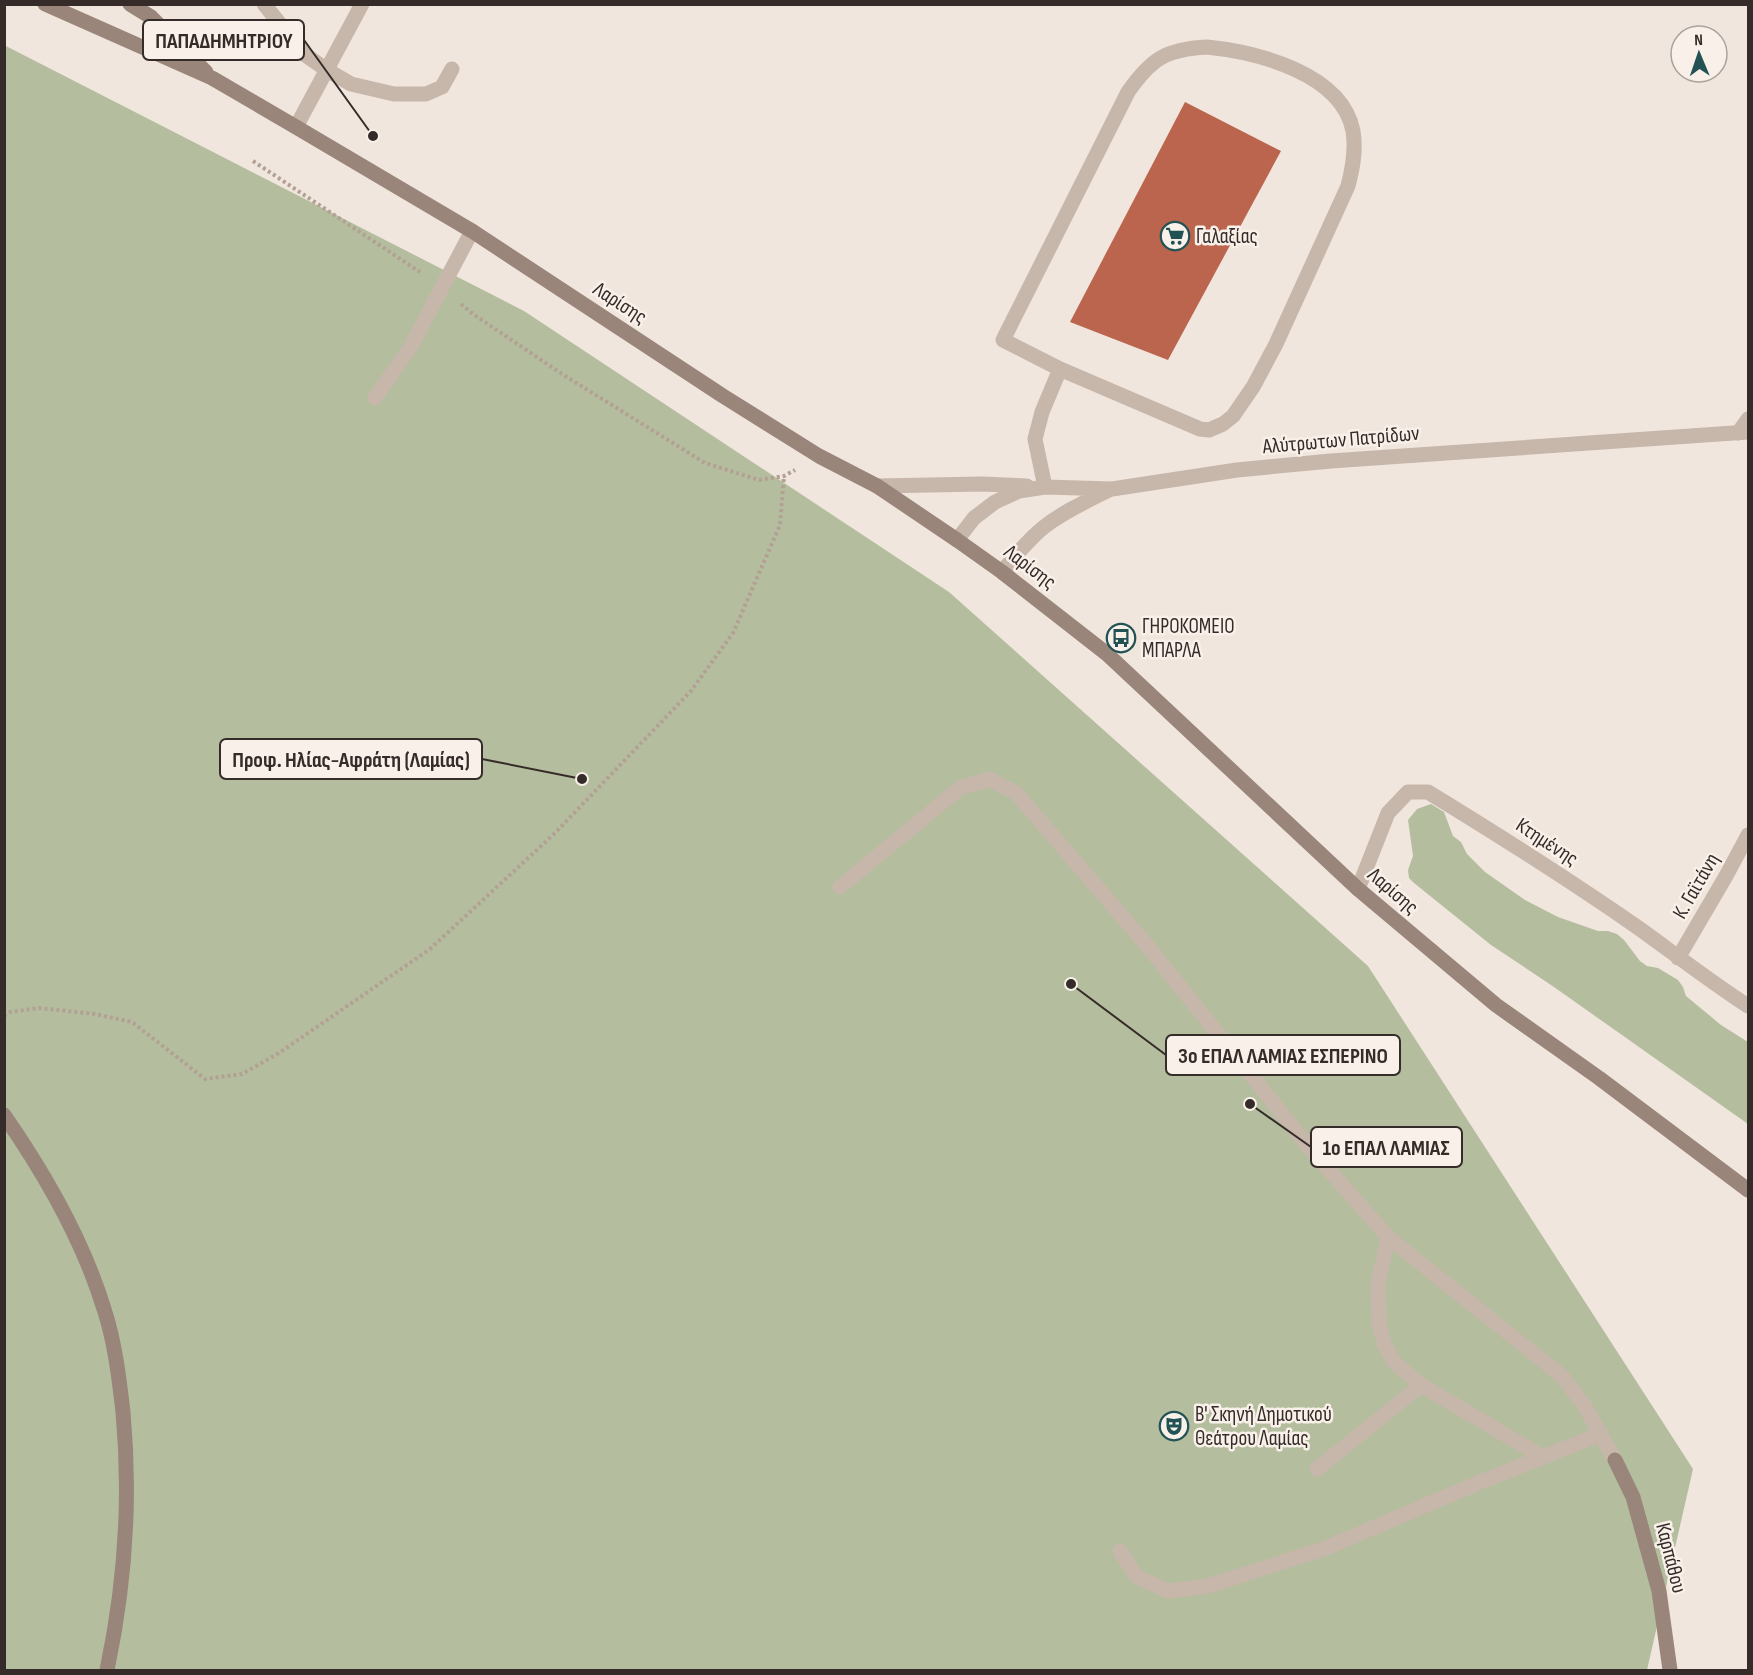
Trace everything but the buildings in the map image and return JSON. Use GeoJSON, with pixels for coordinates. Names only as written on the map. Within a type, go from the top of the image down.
{"type":"FeatureCollection","features":[{"type":"Feature","properties":{"kind":"main road","name":"Λαρίσης"},"geometry":{"type":"LineString","coordinates":[[45,4],[212,78],[296,127],[471,231],[723,396],[819,456],[877,486],[957,540],[1107,654],[1358,889],[1496,1005],[1749,1190]]}},
{"type":"Feature","properties":{"kind":"main road","name":"Λαρίσης"},"geometry":{"type":"LineString","coordinates":[[130,4],[151,17],[212,78]]}},
{"type":"Feature","properties":{"kind":"main road"},"geometry":{"type":"LineString","coordinates":[[4,1115],[26,1146],[72,1230],[104,1308],[117,1363],[125,1439],[126,1544],[115,1634],[107,1671]]}},
{"type":"Feature","properties":{"kind":"main road","name":"Καρπάθου"},"geometry":{"type":"LineString","coordinates":[[1615,1460],[1633,1497],[1659,1591],[1670,1671]]}},
{"type":"Feature","properties":{"kind":"street"},"geometry":{"type":"LineString","coordinates":[[264,4],[304,54],[351,84],[394,94],[426,94],[442,87],[452,69]]}},
{"type":"Feature","properties":{"kind":"street"},"geometry":{"type":"LineString","coordinates":[[296,127],[362,4]]}},
{"type":"Feature","properties":{"kind":"street"},"geometry":{"type":"LineString","coordinates":[[1185,48],[1229,49],[1257,55],[1299,71],[1317,81],[1331,94],[1346,114],[1352,129],[1354,156],[1348,186],[1263,371],[1233,416],[1223,424],[1209,430],[1200,429],[1060,369],[1003,340],[1128,92],[1149,65],[1185,48]]}},
{"type":"Feature","properties":{"kind":"street"},"geometry":{"type":"LineString","coordinates":[[375,398],[411,346],[471,231]]}},
{"type":"Feature","properties":{"kind":"street"},"geometry":{"type":"LineString","coordinates":[[877,486],[982,484],[1045,487],[1035,439],[1042,412],[1060,369]]}},
{"type":"Feature","properties":{"kind":"street"},"geometry":{"type":"LineString","coordinates":[[1743,433],[1749,419]]}},
{"type":"Feature","properties":{"kind":"street","name":"Αλύτρωτων Πατρίδων"},"geometry":{"type":"LineString","coordinates":[[957,540],[974,518],[995,502],[1019,491],[1045,487],[1112,489],[1237,470],[1331,461],[1743,433]]}},
{"type":"Feature","properties":{"kind":"street"},"geometry":{"type":"LineString","coordinates":[[1002,572],[1044,527],[1072,508],[1112,489]]}},
{"type":"Feature","properties":{"kind":"street"},"geometry":{"type":"LineString","coordinates":[[840,887],[960,788],[990,779],[1016,793],[1145,943],[1307,1145],[1388,1237],[1562,1376],[1584,1405],[1615,1460]]}},
{"type":"Feature","properties":{"kind":"street","name":"Κτημένης"},"geometry":{"type":"LineString","coordinates":[[1358,889],[1389,813],[1408,792],[1428,792],[1553,869],[1749,1006]]}},
{"type":"Feature","properties":{"kind":"street","name":"Κ. Γαϊτάνη"},"geometry":{"type":"LineString","coordinates":[[1678,957],[1749,835]]}},
{"type":"Feature","properties":{"kind":"street"},"geometry":{"type":"LineString","coordinates":[[1388,1237],[1378,1284],[1379,1323],[1384,1344],[1395,1363],[1421,1385],[1542,1457]]}},
{"type":"Feature","properties":{"kind":"street"},"geometry":{"type":"LineString","coordinates":[[1317,1469],[1421,1385]]}},
{"type":"Feature","properties":{"kind":"street"},"geometry":{"type":"LineString","coordinates":[[1120,1551],[1137,1577],[1168,1591],[1208,1586],[1326,1548],[1601,1434]]}},
{"type":"Feature","properties":{"kind":"path"},"geometry":{"type":"LineString","coordinates":[[253,161],[441,286],[473,314],[562,374],[705,463],[759,480],[783,477],[819,456]]}},
{"type":"Feature","properties":{"kind":"path"},"geometry":{"type":"LineString","coordinates":[[4,1016],[10,1012],[39,1008],[95,1014],[132,1022],[205,1079],[242,1074],[251,1069],[279,1053],[401,970],[430,949],[554,834],[692,691],[733,633],[780,525],[783,477]]}},
{"type":"Feature","properties":{"kind":"green space"},"geometry":{"type":"Polygon","coordinates":[[[4,45],[524,311],[949,592],[1368,966],[1693,1469],[1647,1670],[5,1670],[4,45]]]}},
{"type":"Feature","properties":{"kind":"green space"},"geometry":{"type":"Polygon","coordinates":[[[1431,804],[1444,812],[1453,836],[1461,842],[1467,854],[1485,872],[1525,900],[1558,917],[1598,931],[1617,934],[1640,961],[1678,980],[1686,996],[1721,1025],[1748,1042],[1748,1124],[1491,945],[1409,878],[1408,870],[1413,856],[1408,820],[1417,809],[1431,804]]]}},
{"type":"Feature","properties":{"kind":"place","name":"ΠΑΠΑΔΗΜΗΤΡΙΟΥ"},"geometry":{"type":"Point","coordinates":[373,136]}},
{"type":"Feature","properties":{"kind":"place","name":"Γαλαξίας"},"geometry":{"type":"Point","coordinates":[1175,236]}},
{"type":"Feature","properties":{"kind":"place","name":"ΓΗΡΟΚΟΜΕΙΟ ΜΠΑΡΛΑ"},"geometry":{"type":"Point","coordinates":[1121,638]}},
{"type":"Feature","properties":{"kind":"place","name":"Προφ. Ηλίας-Αφράτη (Λαμίας)"},"geometry":{"type":"Point","coordinates":[582,779]}},
{"type":"Feature","properties":{"kind":"place","name":"3ο ΕΠΑΛ ΛΑΜΙΑΣ ΕΣΠΕΡΙΝΟ"},"geometry":{"type":"Point","coordinates":[1071,984]}},
{"type":"Feature","properties":{"kind":"place","name":"1ο ΕΠΑΛ ΛΑΜΙΑΣ"},"geometry":{"type":"Point","coordinates":[1250,1104]}},
{"type":"Feature","properties":{"kind":"place","name":"Β' Σκηνή Δημοτικού Θεάτρου Λαμίας"},"geometry":{"type":"Point","coordinates":[1174,1426]}}]}
